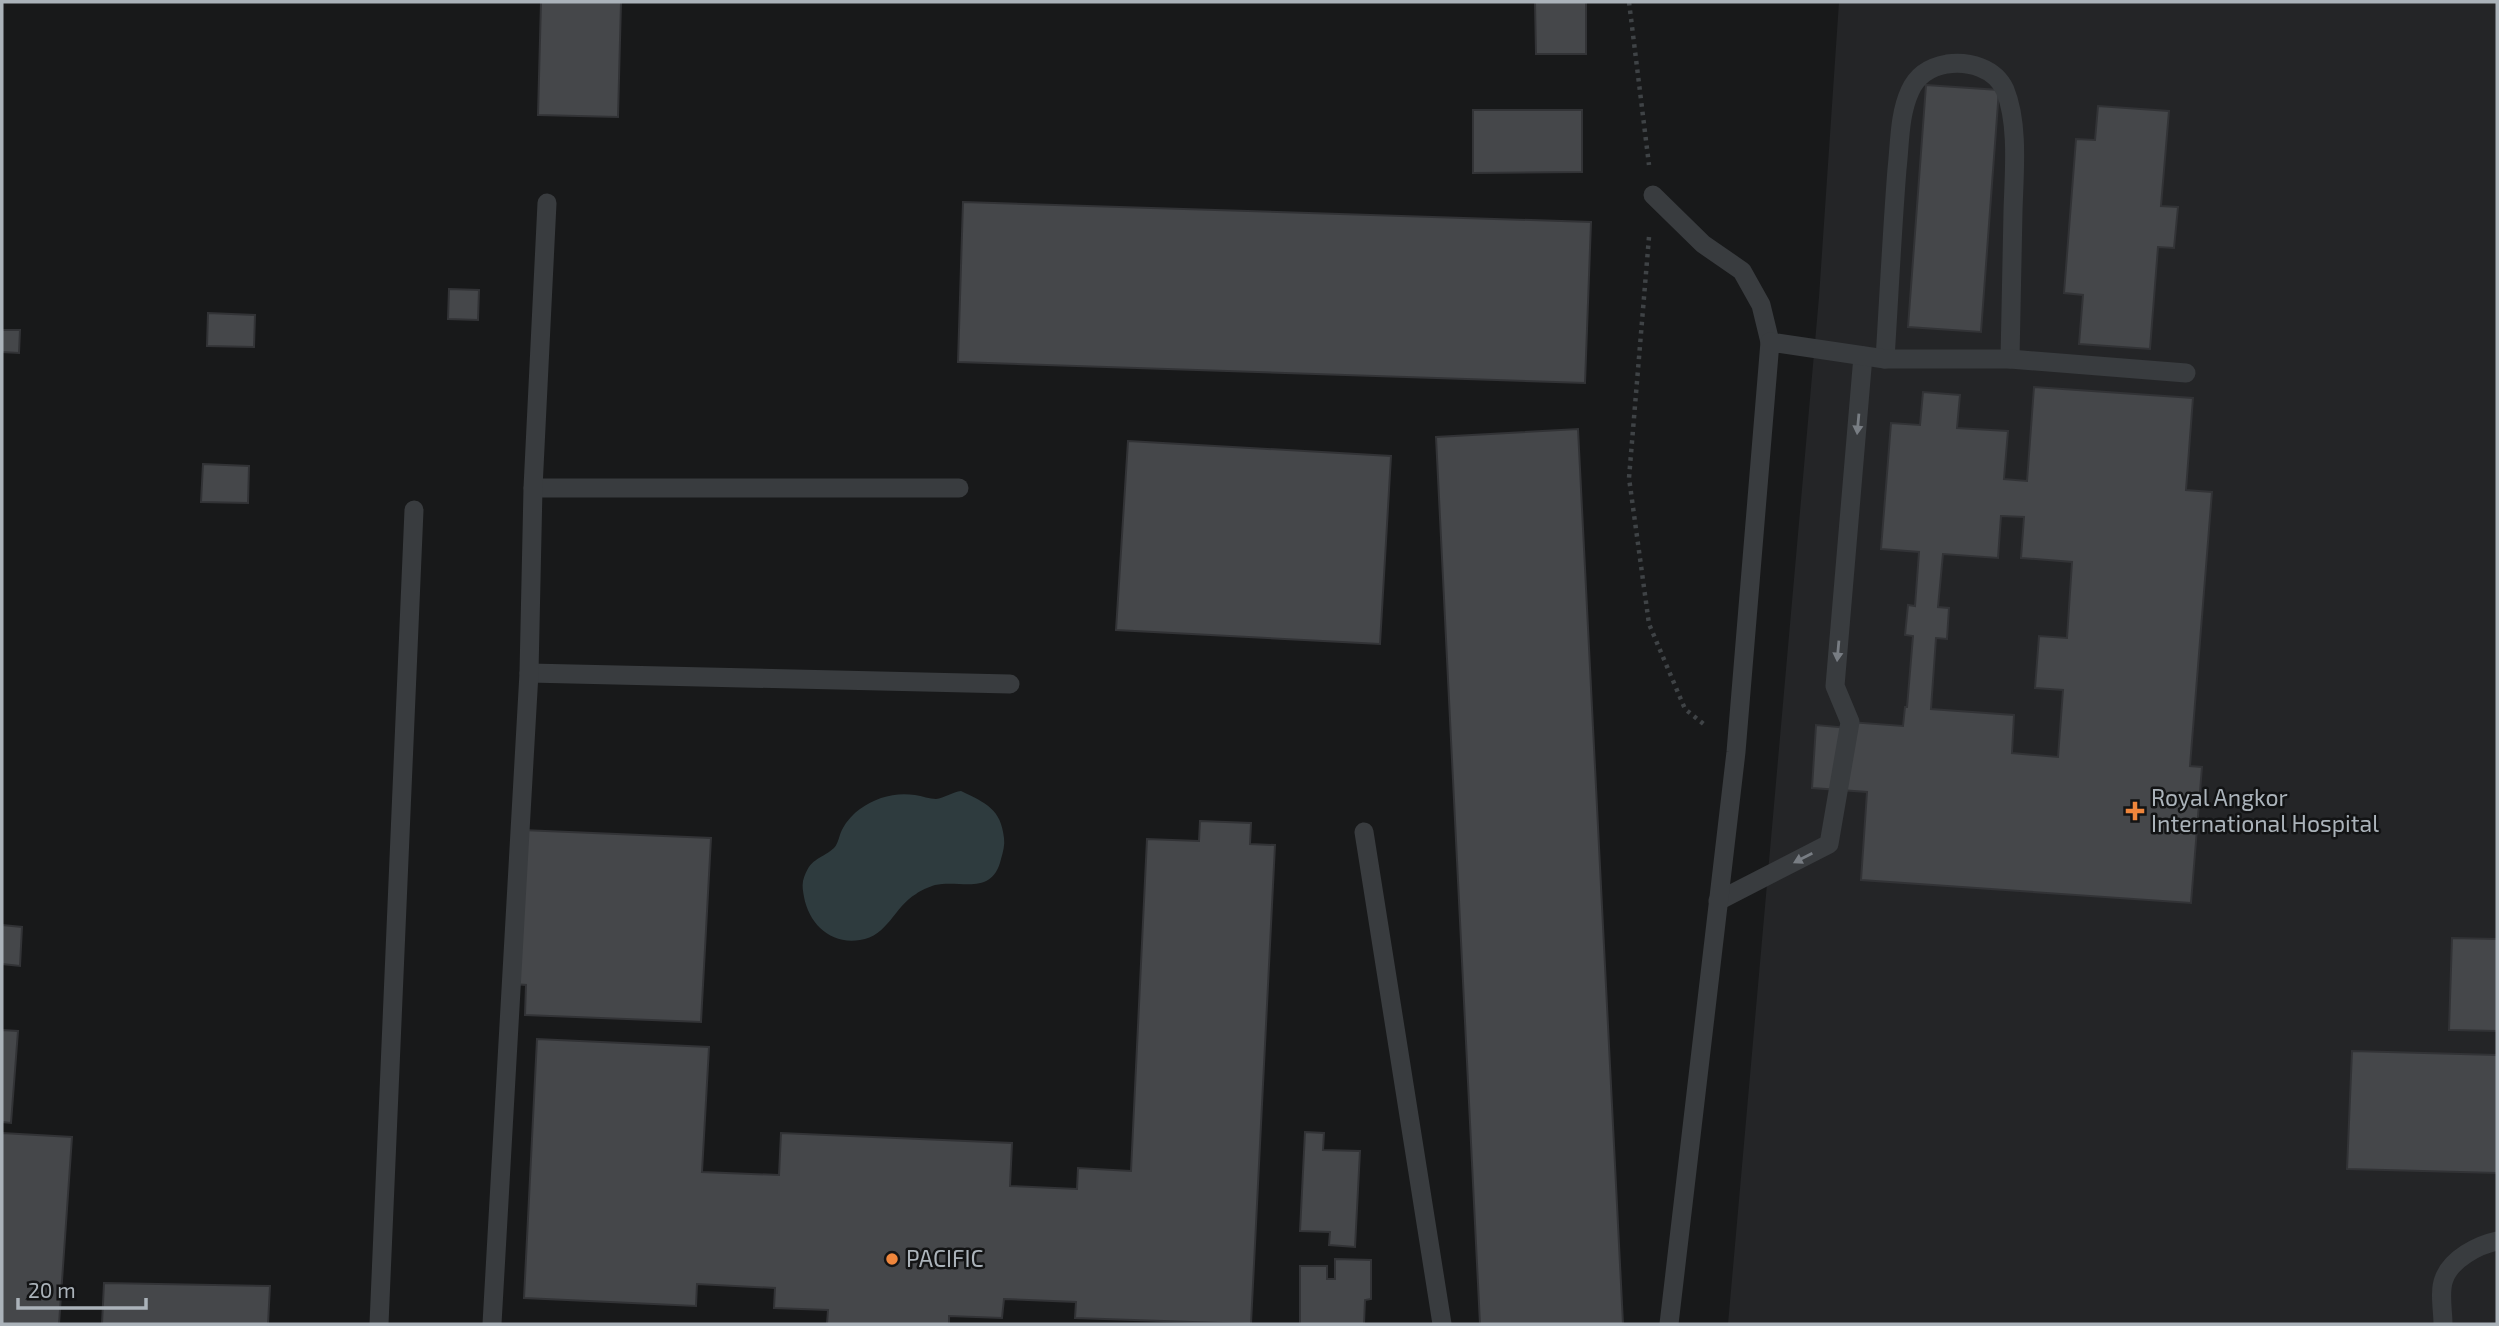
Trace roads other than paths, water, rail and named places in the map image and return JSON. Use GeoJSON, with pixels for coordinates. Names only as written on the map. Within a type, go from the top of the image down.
{"type":"FeatureCollection","features":[{"type":"Feature","properties":{"kind":"lane"},"geometry":{"type":"LineString","coordinates":[[1885,359],[1903,110],[1914,82],[1924,72],[1940,65],[1958,63],[1977,65],[1993,74],[2004,88],[2011,113],[2014,158],[2010,359]]}},
{"type":"Feature","properties":{"kind":"lane"},"geometry":{"type":"LineString","coordinates":[[1653,195],[1703,244],[1742,271],[1761,305],[1770,342],[1736,752],[1669,1324]]}},
{"type":"Feature","properties":{"kind":"lane"},"geometry":{"type":"LineString","coordinates":[[492,1324],[528,673],[533,488],[547,203]]}},
{"type":"Feature","properties":{"kind":"lane"},"geometry":{"type":"LineString","coordinates":[[1770,342],[1885,359],[2010,359],[2186,373]]}},
{"type":"Feature","properties":{"kind":"lane"},"geometry":{"type":"LineString","coordinates":[[1718,901],[1829,844],[1850,722],[1835,686],[1863,356]]}},
{"type":"Feature","properties":{"kind":"lane"},"geometry":{"type":"LineString","coordinates":[[533,488],[958,488]]}},
{"type":"Feature","properties":{"kind":"lane"},"geometry":{"type":"LineString","coordinates":[[379,1324],[414,510]]}},
{"type":"Feature","properties":{"kind":"lane"},"geometry":{"type":"LineString","coordinates":[[528,673],[1010,684]]}},
{"type":"Feature","properties":{"kind":"lane"},"geometry":{"type":"LineString","coordinates":[[1364,832],[1442,1324]]}},
{"type":"Feature","properties":{"kind":"lane"},"geometry":{"type":"LineString","coordinates":[[2443,1324],[2443,1280],[2452,1265],[2470,1252],[2497,1241]]}},
{"type":"Feature","properties":{"kind":"place","name":"Royal Angkor International Hospital"},"geometry":{"type":"Point","coordinates":[2135,811]}},
{"type":"Feature","properties":{"kind":"place","name":"PACIFIC"},"geometry":{"type":"Point","coordinates":[892,1259]}}]}
